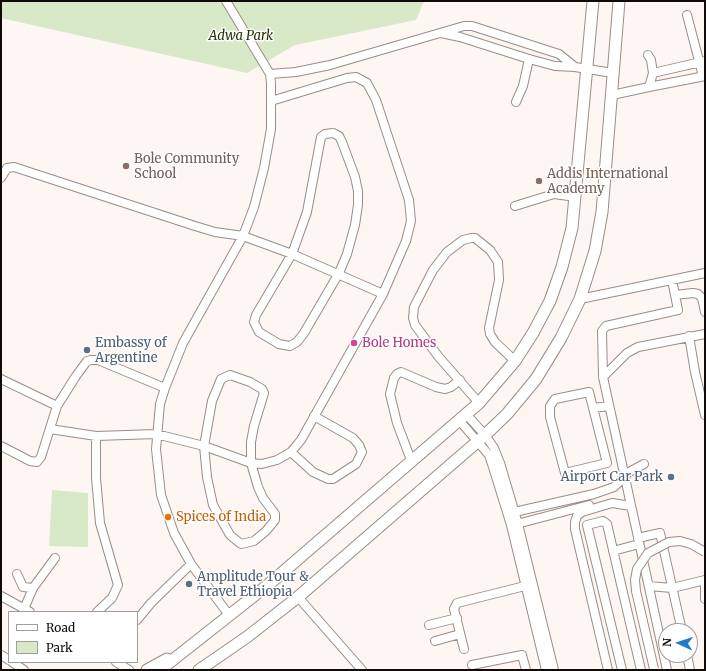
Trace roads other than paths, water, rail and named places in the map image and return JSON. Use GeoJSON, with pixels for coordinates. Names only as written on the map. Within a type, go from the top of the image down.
{"type":"FeatureCollection","features":[{"type":"Feature","properties":{"kind":"main road"},"geometry":{"type":"LineString","coordinates":[[160,670],[268,584],[479,403],[515,361],[533,333],[550,301],[569,241],[576,197],[593,1]]}},
{"type":"Feature","properties":{"kind":"main road"},"geometry":{"type":"LineString","coordinates":[[199,670],[247,637],[298,596],[482,438],[507,414],[536,379],[562,338],[580,299],[595,251],[602,212],[619,1]]}},
{"type":"Feature","properties":{"kind":"main road"},"geometry":{"type":"LineString","coordinates":[[147,670],[162,660],[182,653]]}},
{"type":"Feature","properties":{"kind":"street"},"geometry":{"type":"LineString","coordinates":[[226,1],[270,74],[272,102],[271,129],[264,168],[254,207],[243,236],[183,343],[160,404],[156,434],[157,468],[161,495],[174,533],[191,564],[229,615]]}},
{"type":"Feature","properties":{"kind":"street"},"geometry":{"type":"LineString","coordinates":[[612,96],[704,76],[702,62],[687,15]]}},
{"type":"Feature","properties":{"kind":"street"},"geometry":{"type":"LineString","coordinates":[[270,74],[296,72],[330,65],[464,26],[472,26],[559,54],[575,67]]}},
{"type":"Feature","properties":{"kind":"street"},"geometry":{"type":"LineString","coordinates":[[438,33],[460,37],[529,60],[555,66],[575,67],[613,73]]}},
{"type":"Feature","properties":{"kind":"street"},"geometry":{"type":"LineString","coordinates":[[648,55],[651,60],[653,74],[649,87]]}},
{"type":"Feature","properties":{"kind":"street"},"geometry":{"type":"LineString","coordinates":[[516,102],[523,86],[529,60]]}},
{"type":"Feature","properties":{"kind":"street"},"geometry":{"type":"LineString","coordinates":[[653,74],[702,62]]}},
{"type":"Feature","properties":{"kind":"street"},"geometry":{"type":"LineString","coordinates":[[50,429],[96,436],[156,434],[204,446],[251,463],[262,464],[278,460],[291,452],[301,440],[383,294],[406,241],[410,221],[409,200],[376,100],[367,83],[356,77],[326,84],[272,102]]}},
{"type":"Feature","properties":{"kind":"street"},"geometry":{"type":"LineString","coordinates":[[325,134],[335,134],[342,142],[358,191],[355,225],[347,254],[339,273],[297,342],[290,346],[279,344],[259,332],[254,322],[256,315],[292,254],[308,212],[321,137],[325,134]]}},
{"type":"Feature","properties":{"kind":"street"},"geometry":{"type":"LineString","coordinates":[[1,178],[7,168],[14,167],[195,226],[215,232],[243,236],[339,273],[383,294]]}},
{"type":"Feature","properties":{"kind":"street"},"geometry":{"type":"LineString","coordinates":[[515,206],[554,194],[576,197]]}},
{"type":"Feature","properties":{"kind":"street"},"geometry":{"type":"LineString","coordinates":[[479,403],[429,344],[413,318],[414,307],[433,270],[447,252],[462,240],[475,238],[490,250],[498,262],[499,280],[489,328],[490,334],[495,342],[515,361]]}},
{"type":"Feature","properties":{"kind":"street"},"geometry":{"type":"LineString","coordinates":[[580,299],[705,273]]}},
{"type":"Feature","properties":{"kind":"street"},"geometry":{"type":"LineString","coordinates":[[668,670],[603,377],[603,328],[606,326],[678,310],[672,280]]}},
{"type":"Feature","properties":{"kind":"street"},"geometry":{"type":"LineString","coordinates":[[675,295],[693,293],[698,294],[702,298],[705,312]]}},
{"type":"Feature","properties":{"kind":"street"},"geometry":{"type":"LineString","coordinates":[[603,377],[627,353],[638,347],[705,334]]}},
{"type":"Feature","properties":{"kind":"street"},"geometry":{"type":"LineString","coordinates":[[689,336],[695,372],[705,415]]}},
{"type":"Feature","properties":{"kind":"street"},"geometry":{"type":"LineString","coordinates":[[1,446],[30,461],[37,462],[41,457],[56,406],[76,376],[87,362],[91,360],[98,360],[165,388]]}},
{"type":"Feature","properties":{"kind":"street"},"geometry":{"type":"LineString","coordinates":[[411,460],[403,442],[390,394],[394,378],[401,372],[436,387],[445,389],[451,387],[460,380]]}},
{"type":"Feature","properties":{"kind":"street"},"geometry":{"type":"LineString","coordinates":[[230,375],[250,382],[262,389],[264,394],[254,426],[251,442],[251,463],[258,487],[263,498],[275,514],[276,520],[254,541],[241,544],[230,535],[213,505],[206,478],[204,446],[208,419],[221,379],[230,375]]}},
{"type":"Feature","properties":{"kind":"street"},"geometry":{"type":"LineString","coordinates":[[1,379],[56,406]]}},
{"type":"Feature","properties":{"kind":"street"},"geometry":{"type":"LineString","coordinates":[[589,392],[593,408],[607,463],[565,474],[550,417],[550,406],[555,399],[589,392]]}},
{"type":"Feature","properties":{"kind":"street"},"geometry":{"type":"LineString","coordinates":[[593,408],[609,406]]}},
{"type":"Feature","properties":{"kind":"street"},"geometry":{"type":"LineString","coordinates":[[291,452],[313,472],[328,479],[333,479],[356,464],[362,452],[359,445],[353,438],[314,416]]}},
{"type":"Feature","properties":{"kind":"street"},"geometry":{"type":"LineString","coordinates":[[462,417],[482,438],[511,512],[554,670]]}},
{"type":"Feature","properties":{"kind":"street"},"geometry":{"type":"LineString","coordinates":[[96,436],[96,478],[100,523],[118,585],[112,598],[98,611]]}},
{"type":"Feature","properties":{"kind":"street"},"geometry":{"type":"LineString","coordinates":[[511,512],[594,494],[614,487],[633,470],[644,464]]}},
{"type":"Feature","properties":{"kind":"street"},"geometry":{"type":"LineString","coordinates":[[514,524],[607,500],[623,500],[631,506]]}},
{"type":"Feature","properties":{"kind":"street"},"geometry":{"type":"LineString","coordinates":[[608,670],[575,529],[577,516],[582,512],[612,504],[631,506]]}},
{"type":"Feature","properties":{"kind":"street"},"geometry":{"type":"LineString","coordinates":[[622,670],[587,525],[603,521],[607,524],[641,670]]}},
{"type":"Feature","properties":{"kind":"street"},"geometry":{"type":"LineString","coordinates":[[514,524],[525,586],[546,670]]}},
{"type":"Feature","properties":{"kind":"street"},"geometry":{"type":"LineString","coordinates":[[613,551],[660,533],[680,623]]}},
{"type":"Feature","properties":{"kind":"street"},"geometry":{"type":"LineString","coordinates":[[654,670],[636,591],[635,580],[637,569],[648,553],[669,542],[680,541],[691,544],[705,552]]}},
{"type":"Feature","properties":{"kind":"street"},"geometry":{"type":"LineString","coordinates":[[1,596],[27,610],[33,588],[55,558]]}},
{"type":"Feature","properties":{"kind":"street"},"geometry":{"type":"LineString","coordinates":[[138,619],[151,603],[191,564]]}},
{"type":"Feature","properties":{"kind":"street"},"geometry":{"type":"LineString","coordinates":[[17,574],[23,587],[33,588]]}},
{"type":"Feature","properties":{"kind":"street"},"geometry":{"type":"LineString","coordinates":[[649,586],[672,588],[705,580],[705,597]]}},
{"type":"Feature","properties":{"kind":"street"},"geometry":{"type":"LineString","coordinates":[[464,649],[454,609],[457,603],[525,586]]}},
{"type":"Feature","properties":{"kind":"street"},"geometry":{"type":"LineString","coordinates":[[298,596],[362,670]]}},
{"type":"Feature","properties":{"kind":"street"},"geometry":{"type":"LineString","coordinates":[[429,625],[457,618]]}},
{"type":"Feature","properties":{"kind":"street"},"geometry":{"type":"LineString","coordinates":[[434,641],[460,634]]}},
{"type":"Feature","properties":{"kind":"street"},"geometry":{"type":"LineString","coordinates":[[472,665],[522,655],[526,670]]}},
{"type":"Feature","properties":{"kind":"street"},"geometry":{"type":"LineString","coordinates":[[14,663],[24,670]]}},
{"type":"Feature","properties":{"kind":"street"},"geometry":{"type":"LineString","coordinates":[[118,663],[129,670]]}},
{"type":"Feature","properties":{"kind":"place","name":"Bole Community School"},"geometry":{"type":"Point","coordinates":[126,166]}},
{"type":"Feature","properties":{"kind":"place","name":"Addis International Academy"},"geometry":{"type":"Point","coordinates":[539,181]}},
{"type":"Feature","properties":{"kind":"place","name":"Bole Homes"},"geometry":{"type":"Point","coordinates":[354,343]}},
{"type":"Feature","properties":{"kind":"place","name":"Embassy of Argentine"},"geometry":{"type":"Point","coordinates":[87,350]}},
{"type":"Feature","properties":{"kind":"place","name":"Airport Car Park"},"geometry":{"type":"Point","coordinates":[671,477]}},
{"type":"Feature","properties":{"kind":"place","name":"Spices of India"},"geometry":{"type":"Point","coordinates":[168,517]}},
{"type":"Feature","properties":{"kind":"place","name":"Amplitude Tour & Travel Ethiopia"},"geometry":{"type":"Point","coordinates":[189,584]}},
{"type":"Feature","properties":{"kind":"park label","name":"Adwa Park"},"geometry":{"type":"Point","coordinates":[241,36]}}]}
